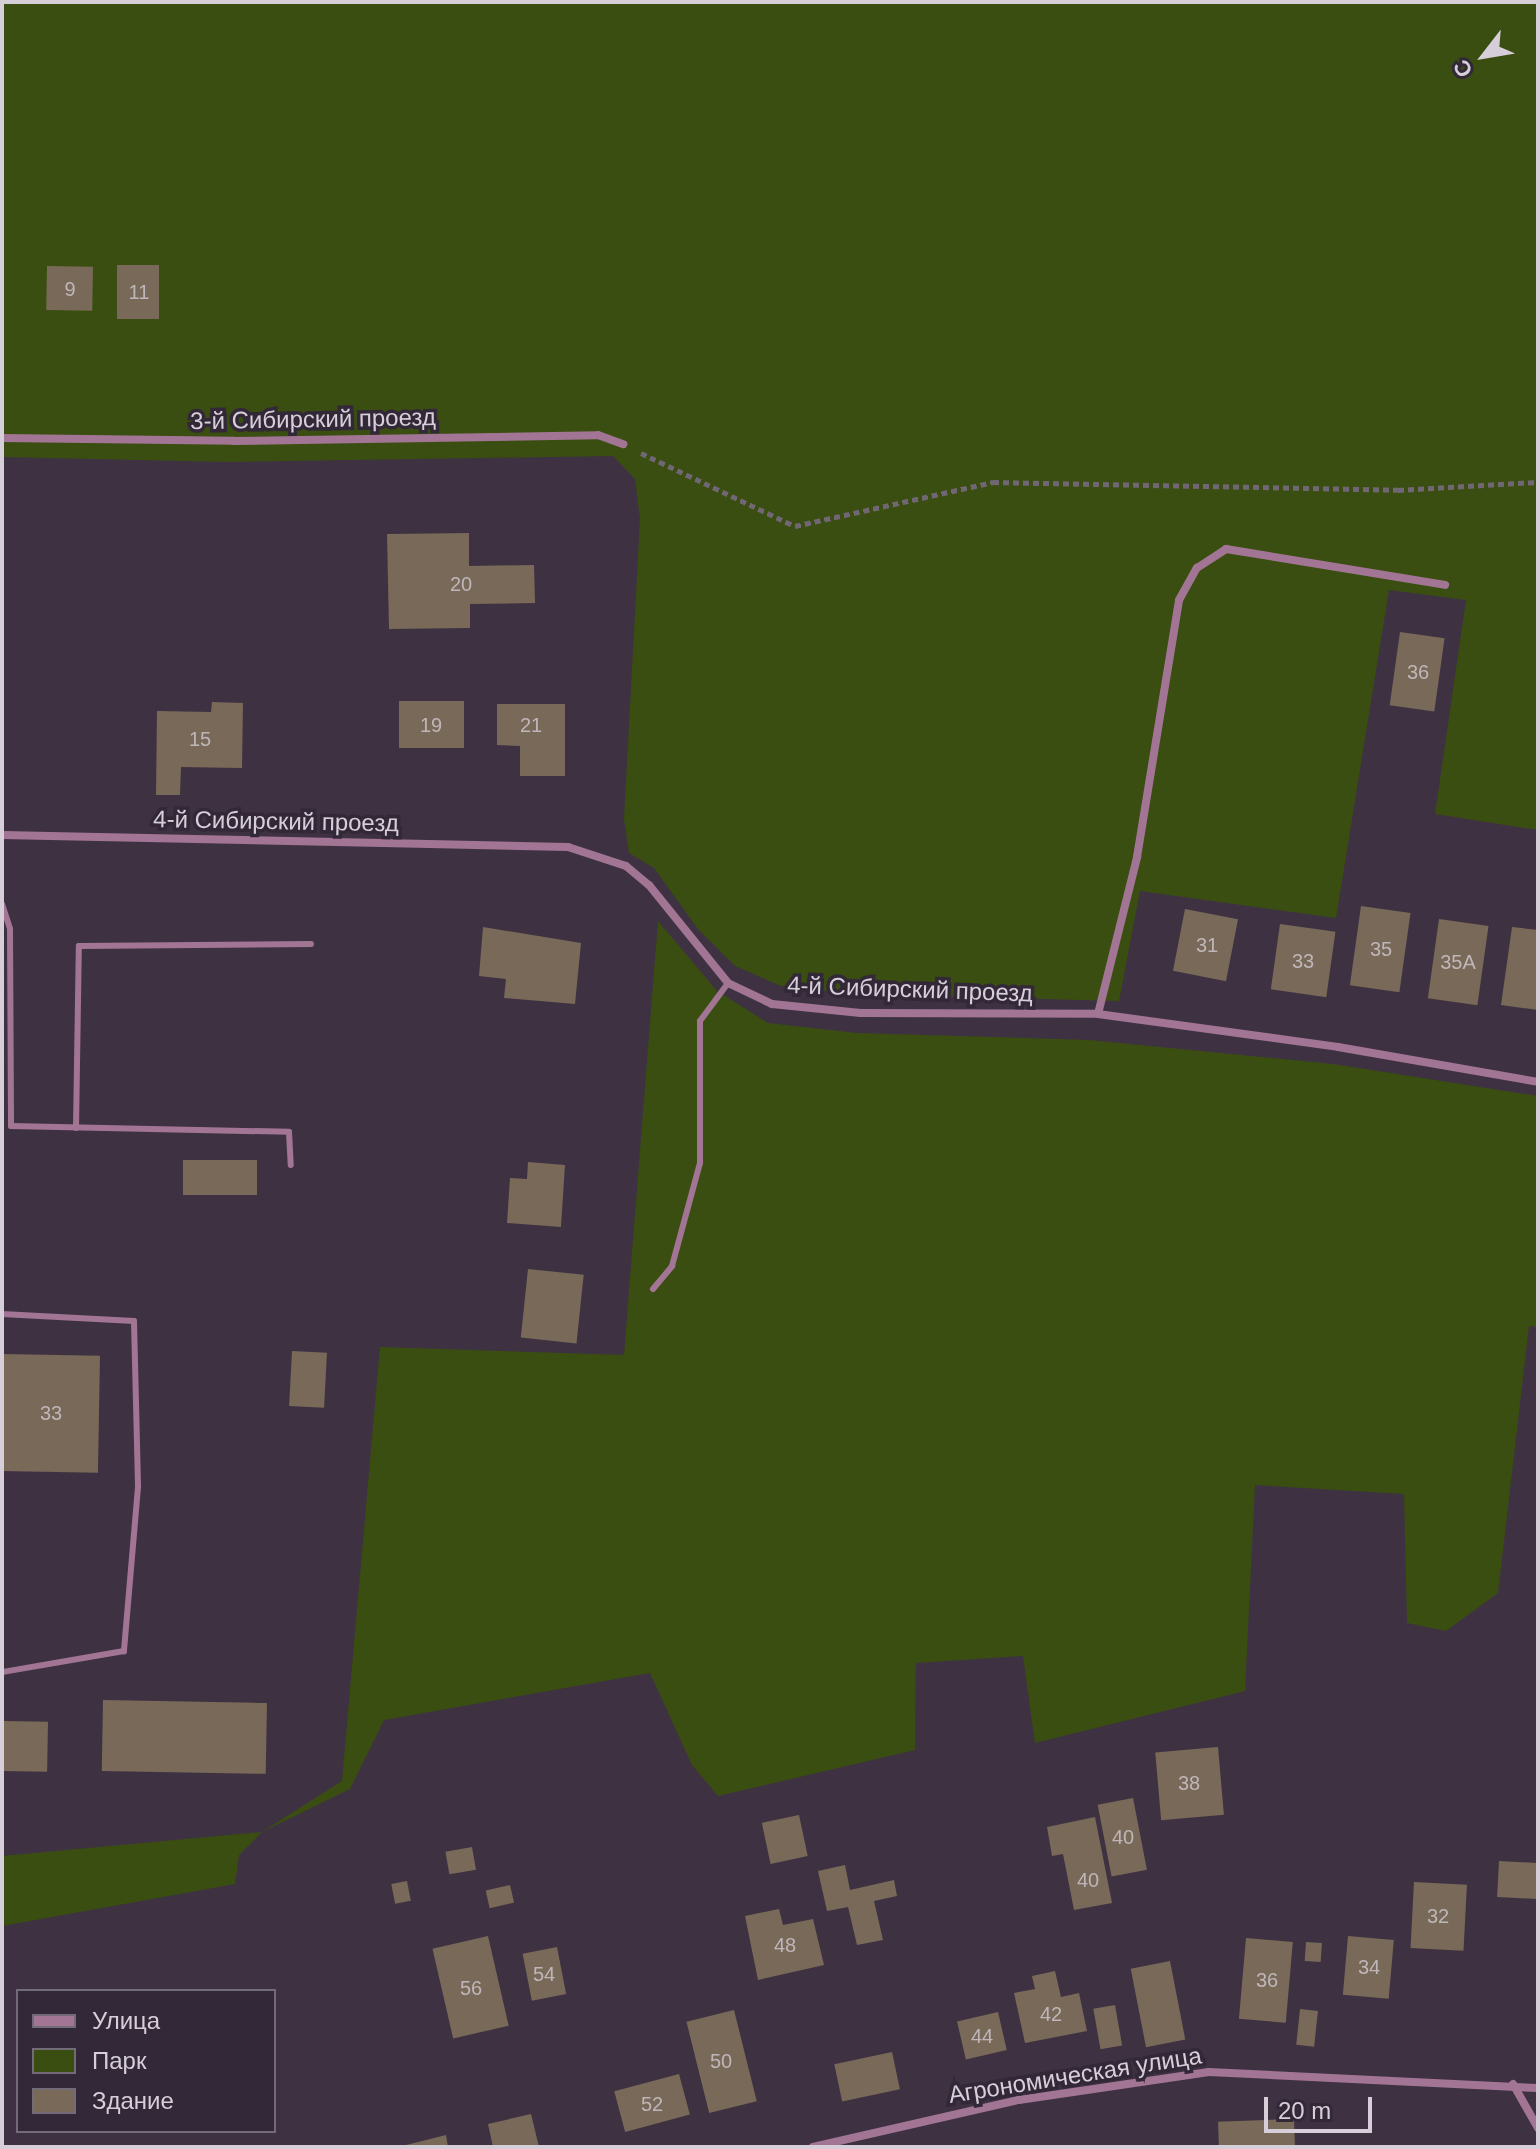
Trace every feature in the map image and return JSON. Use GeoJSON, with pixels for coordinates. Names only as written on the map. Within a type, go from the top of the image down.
{"type":"FeatureCollection","features":[{"type":"Feature","properties":{"kind":"street","name":"3-й Сибирский проезд"},"geometry":{"type":"LineString","coordinates":[[2,438],[234,441],[598,435],[623,444]]}},
{"type":"Feature","properties":{"kind":"street"},"geometry":{"type":"LineString","coordinates":[[1098,1014],[1137,857],[1179,600],[1197,568],[1226,549],[1445,585]]}},
{"type":"Feature","properties":{"kind":"street","name":"4-й Сибирский проезд"},"geometry":{"type":"LineString","coordinates":[[2,835],[568,847],[626,866],[649,885],[728,983],[772,1004],[861,1013],[1098,1014],[1338,1047],[1538,1082]]}},
{"type":"Feature","properties":{"kind":"street","name":"Агрономическая улица"},"geometry":{"type":"LineString","coordinates":[[813,2147],[1019,2100],[1209,2072],[1513,2084],[1538,2088]]}},
{"type":"Feature","properties":{"kind":"street"},"geometry":{"type":"LineString","coordinates":[[1513,2084],[1538,2128]]}},
{"type":"Feature","properties":{"kind":"lane"},"geometry":{"type":"LineString","coordinates":[[2,904],[10,929],[11,1126],[289,1132],[291,1165]]}},
{"type":"Feature","properties":{"kind":"lane"},"geometry":{"type":"LineString","coordinates":[[76,1128],[79,946],[311,944]]}},
{"type":"Feature","properties":{"kind":"lane"},"geometry":{"type":"LineString","coordinates":[[653,1289],[672,1266],[700,1163],[700,1021],[728,983]]}},
{"type":"Feature","properties":{"kind":"lane"},"geometry":{"type":"LineString","coordinates":[[2,1314],[134,1321],[138,1487],[124,1651],[2,1672]]}},
{"type":"Feature","properties":{"kind":"path"},"geometry":{"type":"LineString","coordinates":[[623,444],[795,526],[993,482],[1398,490],[1538,482]]}},
{"type":"Feature","properties":{"kind":"green space"},"geometry":{"type":"Polygon","coordinates":[[[2,2],[1538,2],[1538,830],[1435,814],[1466,600],[1389,590],[1336,918],[1140,891],[1119,1001],[860,994],[781,986],[735,966],[698,929],[654,868],[629,853],[624,819],[640,519],[635,479],[613,456],[230,462],[2,457],[2,2]]]}},
{"type":"Feature","properties":{"kind":"green space"},"geometry":{"type":"Polygon","coordinates":[[[658,921],[717,991],[768,1023],[857,1033],[1089,1040],[1333,1064],[1538,1096],[1538,1327],[1529,1326],[1498,1593],[1446,1631],[1407,1623],[1404,1494],[1255,1485],[1245,1691],[1035,1743],[1023,1656],[916,1663],[915,1750],[718,1796],[692,1765],[650,1673],[384,1720],[350,1789],[262,1832],[342,1781],[380,1347],[624,1355],[658,921]]]}},
{"type":"Feature","properties":{"kind":"green space"},"geometry":{"type":"Polygon","coordinates":[[[262,1832],[239,1855],[235,1884],[2,1926],[2,1856],[262,1832]]]}},
{"type":"Feature","properties":{"kind":"building"},"geometry":{"type":"Polygon","coordinates":[[[117,265],[159,265],[159,319],[117,319],[117,265]]]}},
{"type":"Feature","properties":{"kind":"building"},"geometry":{"type":"Polygon","coordinates":[[[47,266],[93,267],[92,311],[46,310],[47,266]]]}},
{"type":"Feature","properties":{"kind":"building"},"geometry":{"type":"Polygon","coordinates":[[[469,533],[469,566],[534,565],[535,603],[470,604],[470,628],[389,629],[387,534],[469,533]]]}},
{"type":"Feature","properties":{"kind":"building"},"geometry":{"type":"Polygon","coordinates":[[[1400,632],[1445,638],[1434,712],[1390,705],[1400,632]]]}},
{"type":"Feature","properties":{"kind":"building"},"geometry":{"type":"Polygon","coordinates":[[[399,701],[464,701],[464,748],[399,748],[399,701]]]}},
{"type":"Feature","properties":{"kind":"building"},"geometry":{"type":"Polygon","coordinates":[[[212,702],[243,703],[242,768],[181,767],[180,795],[156,795],[157,711],[211,712],[212,702]]]}},
{"type":"Feature","properties":{"kind":"building"},"geometry":{"type":"Polygon","coordinates":[[[497,704],[565,704],[565,776],[520,776],[520,746],[497,745],[497,704]]]}},
{"type":"Feature","properties":{"kind":"building"},"geometry":{"type":"Polygon","coordinates":[[[1361,906],[1411,913],[1399,992],[1350,985],[1361,906]]]}},
{"type":"Feature","properties":{"kind":"building"},"geometry":{"type":"Polygon","coordinates":[[[1185,909],[1238,919],[1226,981],[1173,971],[1185,909]]]}},
{"type":"Feature","properties":{"kind":"building"},"geometry":{"type":"Polygon","coordinates":[[[1439,919],[1489,926],[1477,1005],[1428,998],[1439,919]]]}},
{"type":"Feature","properties":{"kind":"building"},"geometry":{"type":"Polygon","coordinates":[[[1280,924],[1335,932],[1326,997],[1271,989],[1280,924]]]}},
{"type":"Feature","properties":{"kind":"building"},"geometry":{"type":"Polygon","coordinates":[[[483,927],[581,943],[575,1004],[504,998],[506,979],[479,976],[483,927]]]}},
{"type":"Feature","properties":{"kind":"building"},"geometry":{"type":"Polygon","coordinates":[[[1512,927],[1538,930],[1538,1010],[1501,1005],[1512,927]]]}},
{"type":"Feature","properties":{"kind":"building"},"geometry":{"type":"Polygon","coordinates":[[[183,1160],[257,1160],[257,1195],[183,1195],[183,1160]]]}},
{"type":"Feature","properties":{"kind":"building"},"geometry":{"type":"Polygon","coordinates":[[[528,1162],[565,1165],[561,1227],[507,1223],[510,1178],[527,1179],[528,1162]]]}},
{"type":"Feature","properties":{"kind":"building"},"geometry":{"type":"Polygon","coordinates":[[[528,1269],[584,1275],[576,1343],[521,1338],[528,1269]]]}},
{"type":"Feature","properties":{"kind":"building"},"geometry":{"type":"Polygon","coordinates":[[[292,1351],[327,1353],[324,1408],[289,1406],[292,1351]]]}},
{"type":"Feature","properties":{"kind":"building"},"geometry":{"type":"Polygon","coordinates":[[[2,1354],[100,1356],[98,1473],[2,1471],[2,1354]]]}},
{"type":"Feature","properties":{"kind":"building"},"geometry":{"type":"Polygon","coordinates":[[[103,1700],[267,1703],[266,1774],[102,1771],[103,1700]]]}},
{"type":"Feature","properties":{"kind":"building"},"geometry":{"type":"Polygon","coordinates":[[[3,1721],[48,1722],[47,1772],[2,1771],[3,1721]]]}},
{"type":"Feature","properties":{"kind":"building"},"geometry":{"type":"Polygon","coordinates":[[[1218,1747],[1224,1815],[1161,1820],[1155,1752],[1218,1747]]]}},
{"type":"Feature","properties":{"kind":"building"},"geometry":{"type":"Polygon","coordinates":[[[1133,1798],[1147,1870],[1112,1877],[1098,1805],[1133,1798]]]}},
{"type":"Feature","properties":{"kind":"building"},"geometry":{"type":"Polygon","coordinates":[[[799,1815],[808,1856],[771,1864],[762,1823],[799,1815]]]}},
{"type":"Feature","properties":{"kind":"building"},"geometry":{"type":"Polygon","coordinates":[[[1095,1817],[1112,1903],[1074,1910],[1063,1854],[1052,1856],[1047,1827],[1095,1817]]]}},
{"type":"Feature","properties":{"kind":"building"},"geometry":{"type":"Polygon","coordinates":[[[472,1847],[476,1870],[449,1874],[445,1852],[472,1847]]]}},
{"type":"Feature","properties":{"kind":"building"},"geometry":{"type":"Polygon","coordinates":[[[1499,1861],[1538,1863],[1536,1899],[1497,1897],[1499,1861]]]}},
{"type":"Feature","properties":{"kind":"building"},"geometry":{"type":"Polygon","coordinates":[[[845,1865],[850,1890],[894,1880],[897,1896],[874,1901],[883,1940],[857,1945],[848,1907],[827,1911],[818,1871],[845,1865]]]}},
{"type":"Feature","properties":{"kind":"building"},"geometry":{"type":"Polygon","coordinates":[[[407,1881],[411,1901],[395,1904],[391,1884],[407,1881]]]}},
{"type":"Feature","properties":{"kind":"building"},"geometry":{"type":"Polygon","coordinates":[[[1414,1882],[1467,1885],[1463,1951],[1411,1948],[1414,1882]]]}},
{"type":"Feature","properties":{"kind":"building"},"geometry":{"type":"Polygon","coordinates":[[[510,1885],[514,1903],[490,1908],[486,1891],[510,1885]]]}},
{"type":"Feature","properties":{"kind":"building"},"geometry":{"type":"Polygon","coordinates":[[[779,1909],[783,1925],[813,1919],[824,1965],[758,1980],[745,1916],[779,1909]]]}},
{"type":"Feature","properties":{"kind":"building"},"geometry":{"type":"Polygon","coordinates":[[[488,1936],[509,2026],[453,2038],[432,1949],[488,1936]]]}},
{"type":"Feature","properties":{"kind":"building"},"geometry":{"type":"Polygon","coordinates":[[[1348,1936],[1394,1940],[1389,1999],[1343,1995],[1348,1936]]]}},
{"type":"Feature","properties":{"kind":"building"},"geometry":{"type":"Polygon","coordinates":[[[1246,1938],[1293,1942],[1286,2023],[1239,2019],[1246,1938]]]}},
{"type":"Feature","properties":{"kind":"building"},"geometry":{"type":"Polygon","coordinates":[[[1306,1942],[1322,1943],[1321,1962],[1305,1961],[1306,1942]]]}},
{"type":"Feature","properties":{"kind":"building"},"geometry":{"type":"Polygon","coordinates":[[[557,1947],[566,1994],[532,2001],[523,1954],[557,1947]]]}},
{"type":"Feature","properties":{"kind":"building"},"geometry":{"type":"Polygon","coordinates":[[[1170,1961],[1185,2040],[1146,2047],[1131,1969],[1170,1961]]]}},
{"type":"Feature","properties":{"kind":"building"},"geometry":{"type":"Polygon","coordinates":[[[1055,1971],[1061,1997],[1079,1993],[1087,2031],[1025,2043],[1014,1993],[1035,1989],[1032,1976],[1055,1971]]]}},
{"type":"Feature","properties":{"kind":"building"},"geometry":{"type":"Polygon","coordinates":[[[1115,2005],[1122,2045],[1100,2049],[1093,2009],[1115,2005]]]}},
{"type":"Feature","properties":{"kind":"building"},"geometry":{"type":"Polygon","coordinates":[[[1300,2009],[1318,2011],[1314,2047],[1296,2045],[1300,2009]]]}},
{"type":"Feature","properties":{"kind":"building"},"geometry":{"type":"Polygon","coordinates":[[[734,2010],[757,2101],[709,2113],[686,2022],[734,2010]]]}},
{"type":"Feature","properties":{"kind":"building"},"geometry":{"type":"Polygon","coordinates":[[[998,2012],[1007,2050],[966,2059],[957,2021],[998,2012]]]}},
{"type":"Feature","properties":{"kind":"building"},"geometry":{"type":"Polygon","coordinates":[[[892,2052],[900,2089],[842,2101],[834,2064],[892,2052]]]}},
{"type":"Feature","properties":{"kind":"building"},"geometry":{"type":"Polygon","coordinates":[[[679,2074],[690,2115],[625,2132],[614,2091],[679,2074]]]}},
{"type":"Feature","properties":{"kind":"building"},"geometry":{"type":"Polygon","coordinates":[[[531,2114],[539,2147],[493,2147],[488,2124],[531,2114]]]}},
{"type":"Feature","properties":{"kind":"building"},"geometry":{"type":"Polygon","coordinates":[[[1294,2119],[1295,2147],[1219,2147],[1218,2122],[1294,2119]]]}},
{"type":"Feature","properties":{"kind":"building"},"geometry":{"type":"Polygon","coordinates":[[[446,2135],[448,2147],[402,2147],[402,2146],[446,2135]]]}}]}
